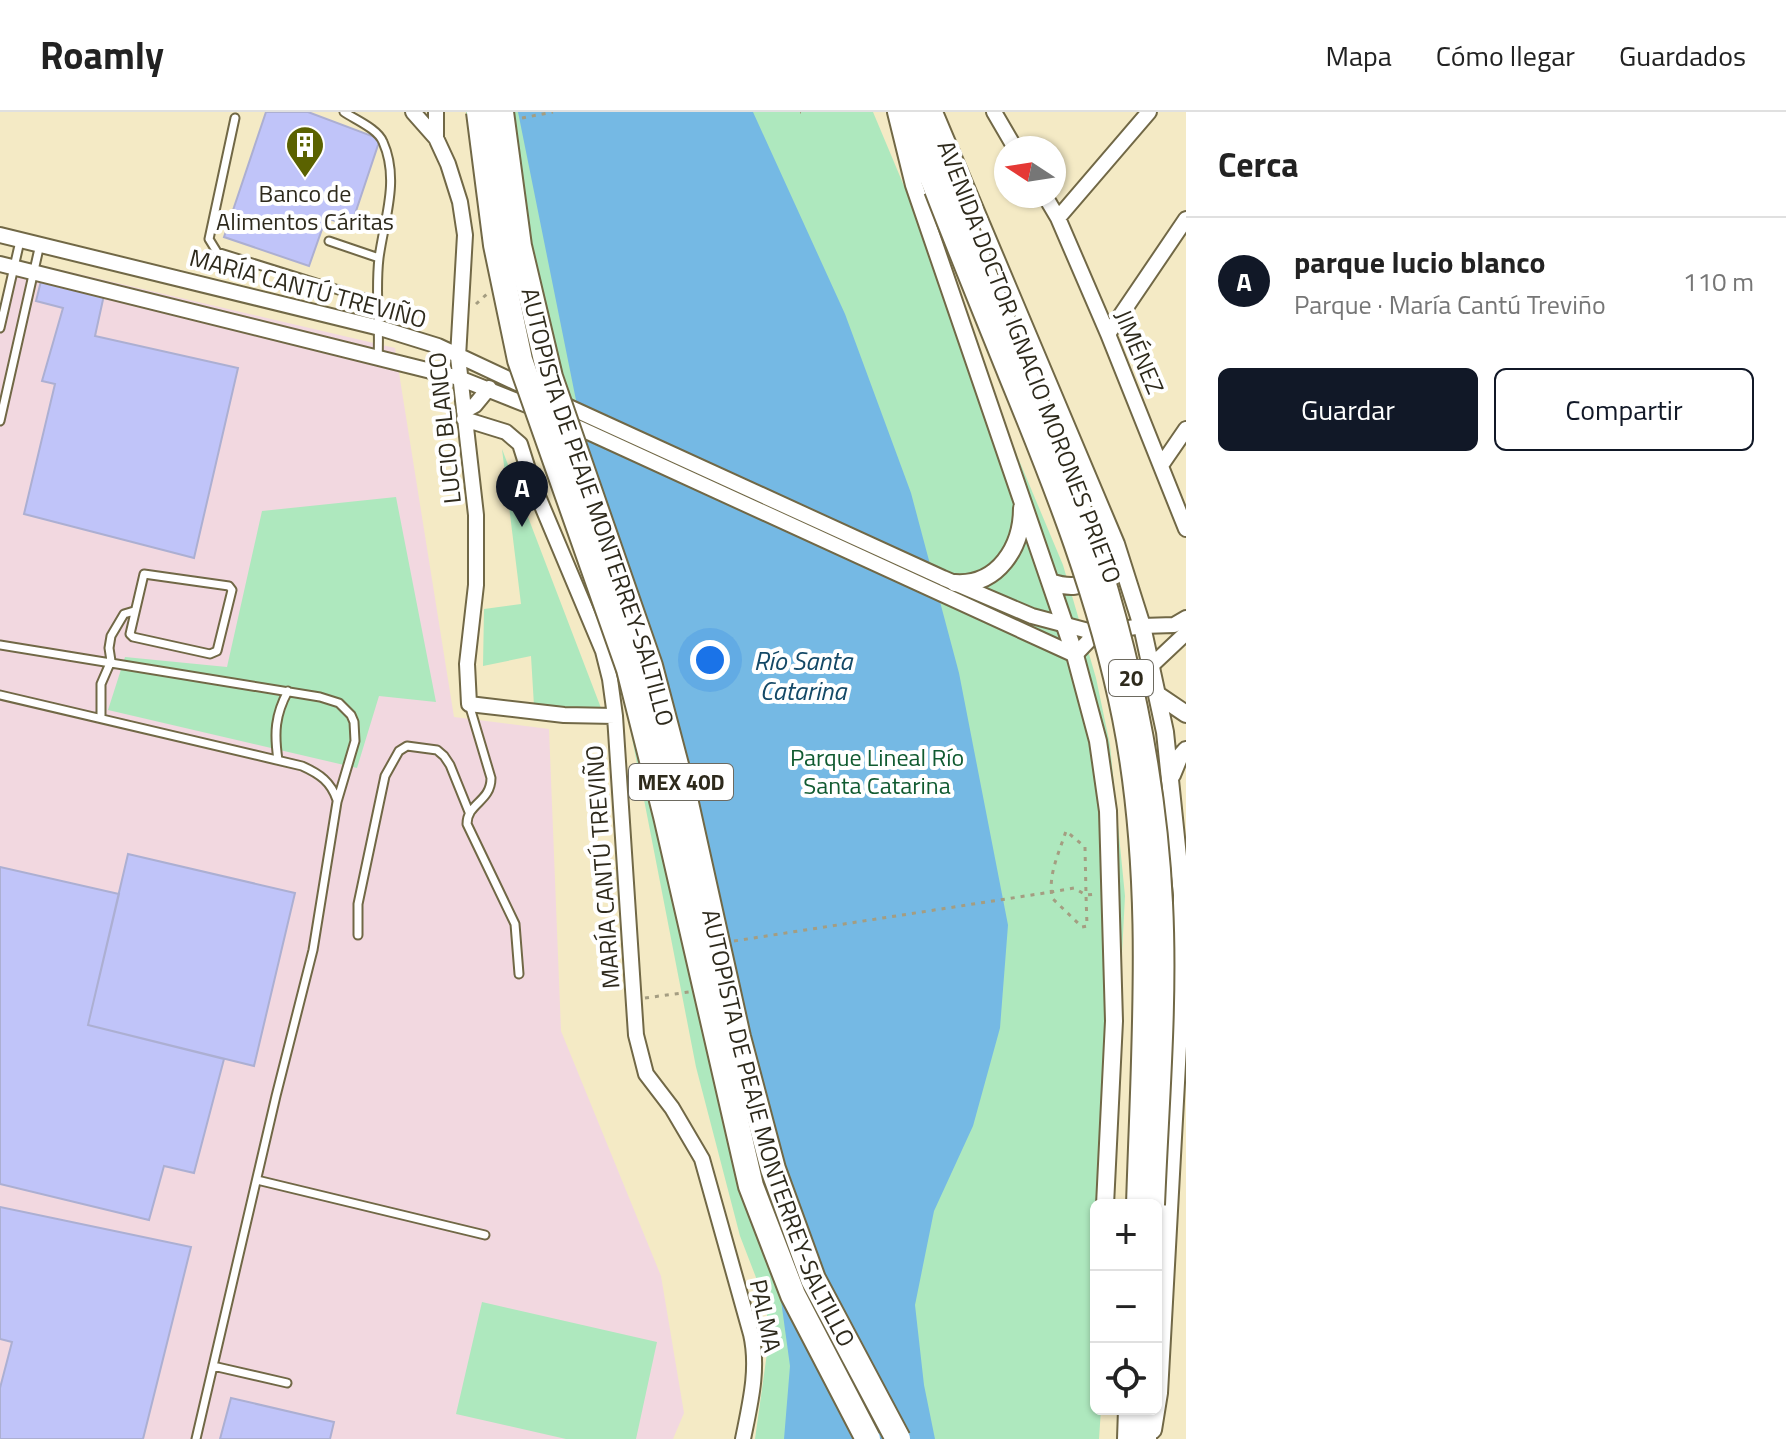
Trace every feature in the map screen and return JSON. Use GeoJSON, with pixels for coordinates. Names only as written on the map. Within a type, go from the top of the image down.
{"type":"FeatureCollection","features":[{"type":"Feature","properties":{"kind":"highway","name":"AUTOPISTA DE PEAJE MONTERREY-SALTILLO"},"geometry":{"type":"LineString","coordinates":[[479,112],[496,245],[520,360],[629,669],[751,1186],[793,1295],[868,1439]]}},
{"type":"Feature","properties":{"kind":"highway","name":"AUTOPISTA DE PEAJE MONTERREY-SALTILLO"},"geometry":{"type":"LineString","coordinates":[[501,112],[519,246],[550,377],[650,666],[686,803],[738,1037],[773,1169],[813,1279],[898,1439]]}},
{"type":"Feature","properties":{"kind":"main road","name":"AVENIDA DOCTOR IGNACIO MORONES PRIETO"},"geometry":{"type":"LineString","coordinates":[[903,112],[942,185],[1089,530],[1134,690],[1154,807],[1162,903],[1163,984],[1154,1199]]}},
{"type":"Feature","properties":{"kind":"main road","name":"AVENIDA DOCTOR IGNACIO MORONES PRIETO"},"geometry":{"type":"LineString","coordinates":[[921,112],[942,185],[1074,538],[1106,643],[1123,719],[1139,827],[1146,964],[1137,1199]]}},
{"type":"Feature","properties":{"kind":"main road"},"geometry":{"type":"LineString","coordinates":[[1128,1415],[1138,1438]]}},
{"type":"Feature","properties":{"kind":"main road"},"geometry":{"type":"LineString","coordinates":[[1138,1438],[1145,1415]]}},
{"type":"Feature","properties":{"kind":"street","name":"LUCIO BLANCO"},"geometry":{"type":"LineString","coordinates":[[413,112],[436,138],[460,202],[465,235],[458,357],[473,478],[476,551],[476,585],[467,664],[469,704]]}},
{"type":"Feature","properties":{"kind":"street"},"geometry":{"type":"LineString","coordinates":[[436,112],[436,138]]}},
{"type":"Feature","properties":{"kind":"street","name":"20"},"geometry":{"type":"LineString","coordinates":[[896,112],[914,185],[1075,655],[1088,699],[1106,788],[1112,892],[1114,1021],[1105,1199]]}},
{"type":"Feature","properties":{"kind":"street","name":"AVENIDA DOCTOR IGNACIO MORONES PRIETO"},"geometry":{"type":"LineString","coordinates":[[934,112],[1116,544],[1142,626],[1158,695],[1182,895],[1180,1028],[1159,1393],[1138,1438]]}},
{"type":"Feature","properties":{"kind":"street"},"geometry":{"type":"LineString","coordinates":[[1058,218],[1149,112]]}},
{"type":"Feature","properties":{"kind":"street"},"geometry":{"type":"LineString","coordinates":[[1001,116],[1010,136]]}},
{"type":"Feature","properties":{"kind":"street","name":"JIMÉNEZ"},"geometry":{"type":"LineString","coordinates":[[1052,208],[1108,334],[1186,529]]}},
{"type":"Feature","properties":{"kind":"street"},"geometry":{"type":"LineString","coordinates":[[1108,334],[1186,219]]}},
{"type":"Feature","properties":{"kind":"street","name":"MARÍA CANTÚ TREVIÑO"},"geometry":{"type":"LineString","coordinates":[[0,235],[380,328],[438,346],[508,387],[1075,655]]}},
{"type":"Feature","properties":{"kind":"street","name":"MARÍA CANTÚ TREVIÑO"},"geometry":{"type":"LineString","coordinates":[[7,265],[489,388],[508,387],[1032,616],[1096,633]]}},
{"type":"Feature","properties":{"kind":"street"},"geometry":{"type":"LineString","coordinates":[[465,419],[489,388]]}},
{"type":"Feature","properties":{"kind":"street","name":"MARÍA CANTÚ TREVIÑO"},"geometry":{"type":"LineString","coordinates":[[465,419],[509,444],[532,482],[603,651],[615,716],[636,1035],[646,1074],[672,1108],[702,1159],[728,1249]]}},
{"type":"Feature","properties":{"kind":"street"},"geometry":{"type":"LineString","coordinates":[[1162,464],[1186,429]]}},
{"type":"Feature","properties":{"kind":"street"},"geometry":{"type":"LineString","coordinates":[[949,580],[978,581],[1005,562],[1020,532],[1021,495]]}},
{"type":"Feature","properties":{"kind":"street"},"geometry":{"type":"LineString","coordinates":[[1050,582],[1064,587],[1091,581],[1101,572],[1116,544]]}},
{"type":"Feature","properties":{"kind":"street"},"geometry":{"type":"LineString","coordinates":[[1075,655],[1096,633],[1174,625],[1186,618]]}},
{"type":"Feature","properties":{"kind":"street"},"geometry":{"type":"LineString","coordinates":[[1152,665],[1186,633]]}},
{"type":"Feature","properties":{"kind":"street"},"geometry":{"type":"LineString","coordinates":[[1158,695],[1186,714]]}},
{"type":"Feature","properties":{"kind":"street"},"geometry":{"type":"LineString","coordinates":[[469,704],[564,715],[615,716]]}},
{"type":"Feature","properties":{"kind":"street"},"geometry":{"type":"LineString","coordinates":[[1106,788],[1123,804],[1143,808],[1159,799],[1186,750]]}},
{"type":"Feature","properties":{"kind":"street"},"geometry":{"type":"LineString","coordinates":[[1112,892],[1114,877],[1120,868],[1139,858],[1160,864],[1182,895]]}},
{"type":"Feature","properties":{"kind":"street","name":"PALMA"},"geometry":{"type":"LineString","coordinates":[[728,1249],[754,1351],[753,1382],[743,1439]]}},
{"type":"Feature","properties":{"kind":"lane"},"geometry":{"type":"LineString","coordinates":[[344,112],[378,134],[383,142],[391,188],[379,258],[378,358]]}},
{"type":"Feature","properties":{"kind":"lane"},"geometry":{"type":"LineString","coordinates":[[235,118],[209,239],[217,252],[377,302]]}},
{"type":"Feature","properties":{"kind":"lane"},"geometry":{"type":"LineString","coordinates":[[0,328],[7,265],[20,239]]}},
{"type":"Feature","properties":{"kind":"lane"},"geometry":{"type":"LineString","coordinates":[[329,241],[379,258]]}},
{"type":"Feature","properties":{"kind":"lane"},"geometry":{"type":"LineString","coordinates":[[0,421],[40,244]]}},
{"type":"Feature","properties":{"kind":"lane"},"geometry":{"type":"LineString","coordinates":[[144,574],[229,586],[232,590],[217,651],[210,654],[133,637],[130,634],[134,611],[144,574]]}},
{"type":"Feature","properties":{"kind":"lane"},"geometry":{"type":"LineString","coordinates":[[101,718],[101,684],[111,661],[111,636],[124,614],[134,611]]}},
{"type":"Feature","properties":{"kind":"lane"},"geometry":{"type":"LineString","coordinates":[[0,645],[288,691],[339,703],[354,722],[355,741],[337,802],[313,950],[196,1439]]}},
{"type":"Feature","properties":{"kind":"lane"},"geometry":{"type":"LineString","coordinates":[[278,760],[275,723],[288,691]]}},
{"type":"Feature","properties":{"kind":"lane"},"geometry":{"type":"LineString","coordinates":[[0,695],[278,760],[315,772],[333,789],[337,802]]}},
{"type":"Feature","properties":{"kind":"lane"},"geometry":{"type":"LineString","coordinates":[[469,704],[491,778],[489,793],[469,812]]}},
{"type":"Feature","properties":{"kind":"lane"},"geometry":{"type":"LineString","coordinates":[[358,935],[358,904],[385,776],[399,751],[407,746],[437,750],[450,765],[469,812],[467,824],[515,924],[519,974]]}},
{"type":"Feature","properties":{"kind":"lane"},"geometry":{"type":"LineString","coordinates":[[257,1180],[485,1235]]}},
{"type":"Feature","properties":{"kind":"lane"},"geometry":{"type":"LineString","coordinates":[[213,1366],[287,1383]]}},
{"type":"Feature","properties":{"kind":"path"},"geometry":{"type":"LineString","coordinates":[[1066,831],[1085,847],[1086,895],[1087,926],[1082,927],[1052,898],[1049,880],[1066,831]]}},
{"type":"Feature","properties":{"kind":"path"},"geometry":{"type":"LineString","coordinates":[[730,942],[1074,888],[1086,895],[1112,892]]}},
{"type":"Feature","properties":{"kind":"path"},"geometry":{"type":"LineString","coordinates":[[654,997],[690,992]]}},
{"type":"Feature","properties":{"kind":"shaded area"},"geometry":{"type":"Polygon","coordinates":[[[14,259],[395,348],[454,717],[549,729],[561,1031],[661,1276],[684,1413],[673,1439],[0,1439],[0,315],[14,259]]]}},
{"type":"Feature","properties":{"kind":"green space","name":"Parque Lineal Río Santa Catarina"},"geometry":{"type":"Polygon","coordinates":[[[466,112],[873,112],[1063,565],[1096,678],[1110,745],[1125,896],[1109,1199],[1090,1199],[1090,1415],[1101,1415],[1099,1439],[755,1439],[767,1353],[767,1306],[740,1236],[696,1067],[626,707],[499,326],[466,112]]]}},
{"type":"Feature","properties":{"kind":"green space"},"geometry":{"type":"Polygon","coordinates":[[[502,449],[601,708],[534,706],[531,656],[483,666],[484,609],[521,604],[502,449]]]}},
{"type":"Feature","properties":{"kind":"green space"},"geometry":{"type":"Polygon","coordinates":[[[396,497],[436,702],[379,696],[357,768],[108,710],[125,657],[227,667],[262,511],[396,497]]]}},
{"type":"Feature","properties":{"kind":"green space"},"geometry":{"type":"Polygon","coordinates":[[[482,1302],[657,1342],[636,1439],[566,1439],[456,1414],[482,1302]]]}},
{"type":"Feature","properties":{"kind":"water","name":"Río Santa Catarina"},"geometry":{"type":"Polygon","coordinates":[[[518,112],[753,112],[845,314],[911,493],[959,673],[1008,925],[1000,1028],[973,1126],[934,1211],[915,1305],[924,1385],[935,1439],[784,1439],[790,1366],[749,1066],[580,420],[518,112]]]}},
{"type":"Feature","properties":{"kind":"building","name":"Banco de Alimentos Cáritas"},"geometry":{"type":"Polygon","coordinates":[[[266,112],[308,112],[380,139],[351,226],[326,218],[309,266],[224,237],[266,112]]]}},
{"type":"Feature","properties":{"kind":"building"},"geometry":{"type":"Polygon","coordinates":[[[41,281],[104,295],[95,336],[238,368],[194,558],[24,514],[55,384],[42,381],[63,308],[36,301],[41,281]]]}},
{"type":"Feature","properties":{"kind":"building"},"geometry":{"type":"Polygon","coordinates":[[[128,854],[295,893],[254,1066],[88,1025],[128,854]]]}},
{"type":"Feature","properties":{"kind":"building"},"geometry":{"type":"Polygon","coordinates":[[[0,867],[119,894],[88,1025],[224,1059],[194,1173],[164,1166],[149,1220],[0,1184],[0,867]]]}},
{"type":"Feature","properties":{"kind":"building"},"geometry":{"type":"Polygon","coordinates":[[[0,1207],[191,1247],[143,1439],[0,1439],[0,1388],[12,1342],[0,1339],[0,1207]]]}},
{"type":"Feature","properties":{"kind":"building"},"geometry":{"type":"Polygon","coordinates":[[[231,1398],[334,1422],[330,1439],[220,1439],[231,1398]]]}},
{"type":"Feature","properties":{"kind":"place","name":"Banco de Alimentos Cáritas"},"geometry":{"type":"Point","coordinates":[305,179]}},
{"type":"Feature","properties":{"kind":"place","name":"parque lucio blanco"},"geometry":{"type":"Point","coordinates":[522,527]}}]}
